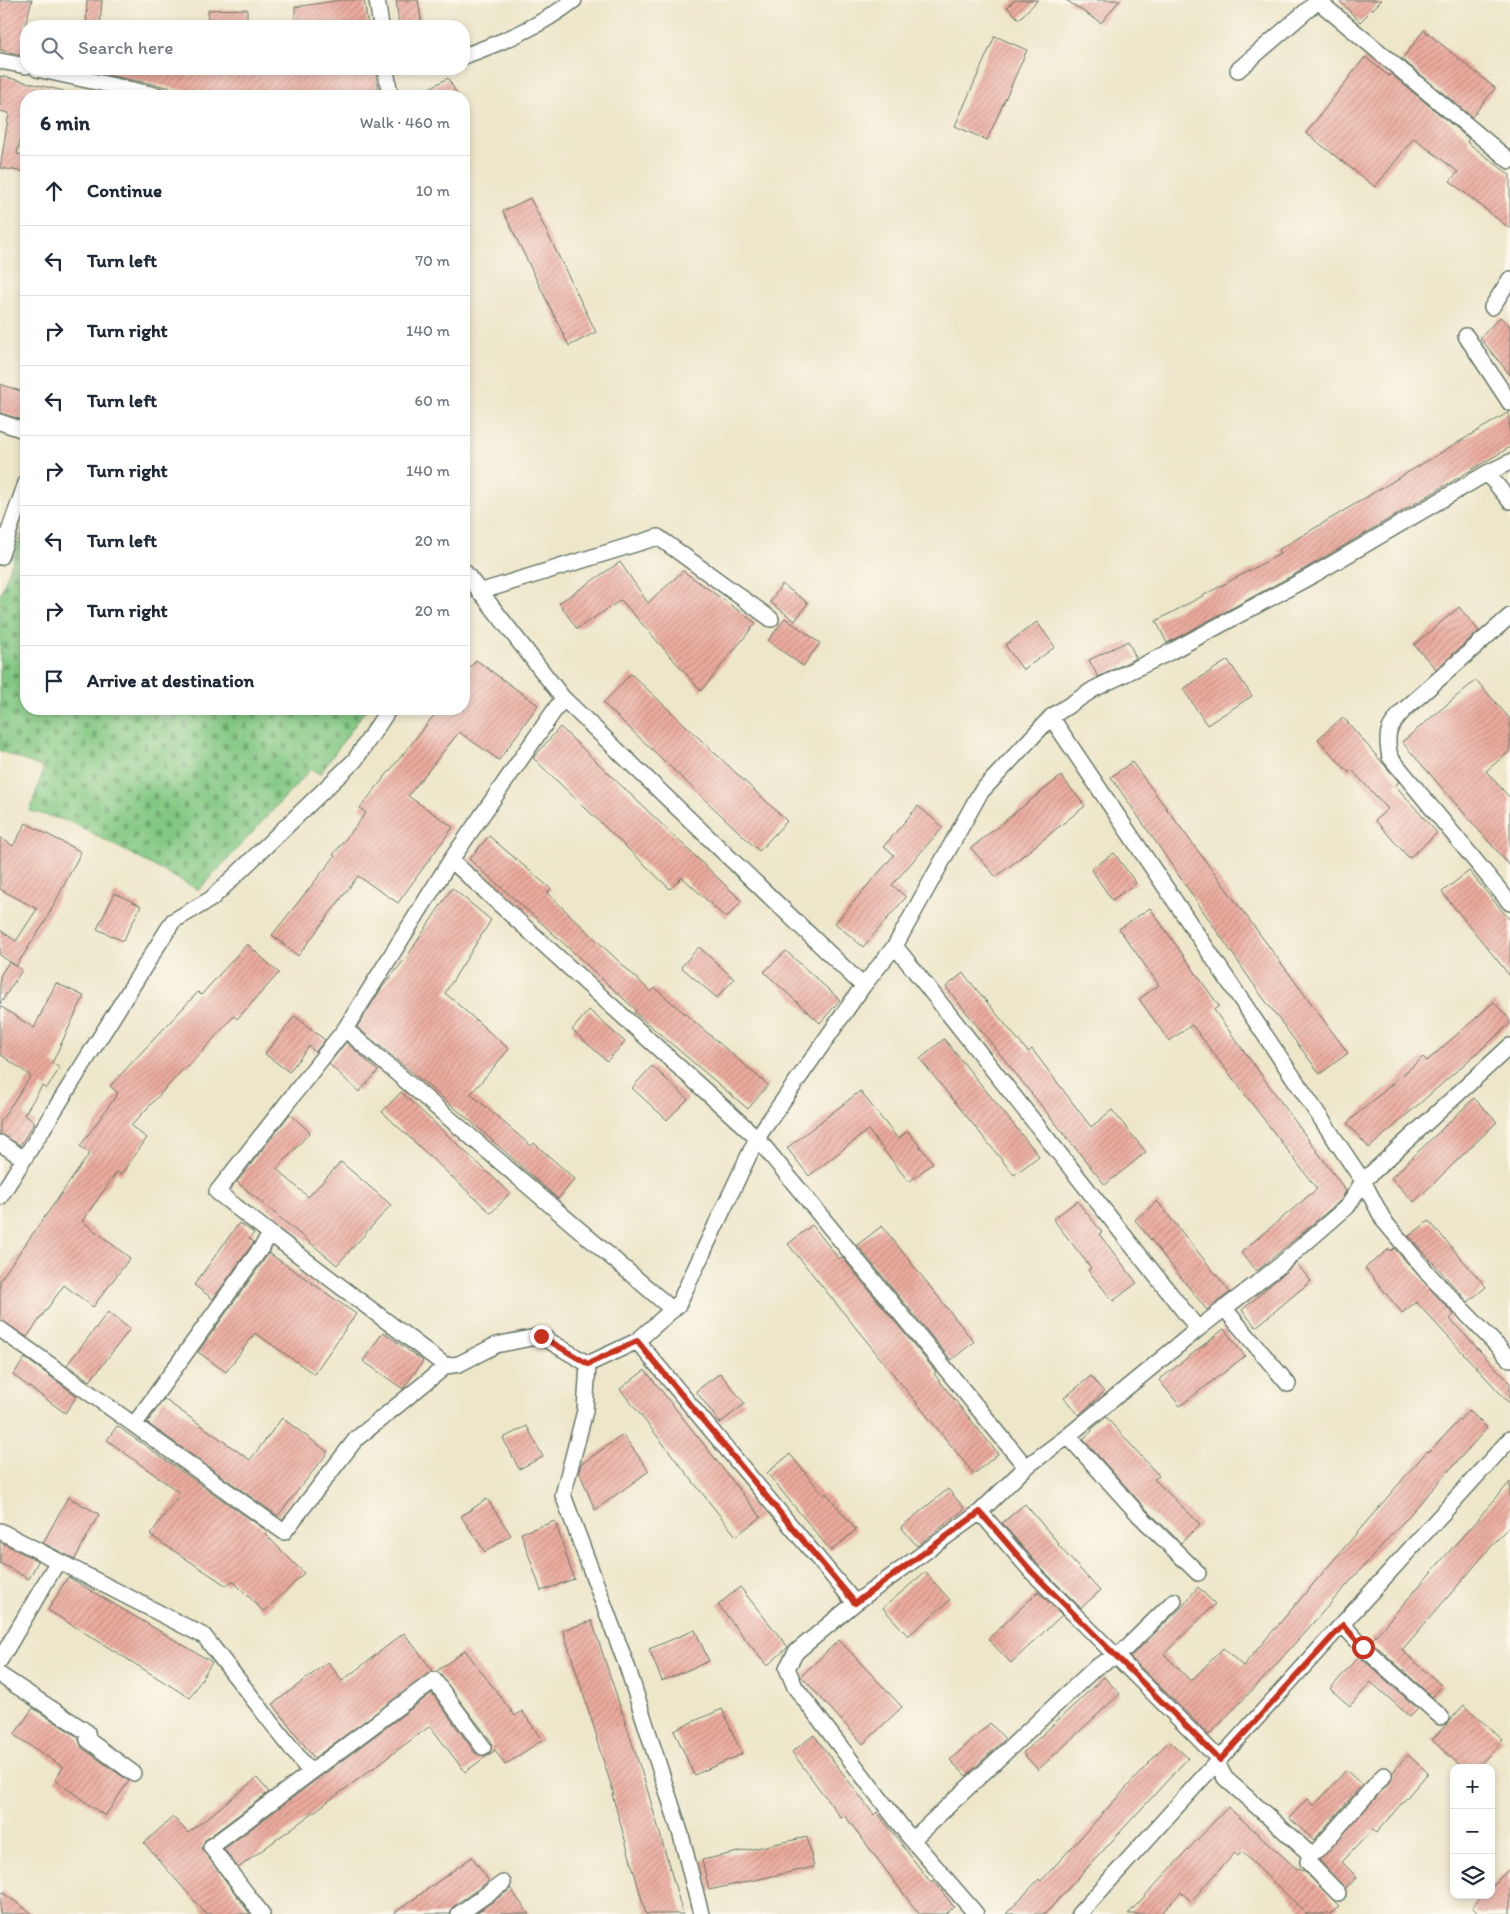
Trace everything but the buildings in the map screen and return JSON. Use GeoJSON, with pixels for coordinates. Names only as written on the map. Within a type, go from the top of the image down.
{"type":"FeatureCollection","features":[{"type":"Feature","properties":{"kind":"street"},"geometry":{"type":"LineString","coordinates":[[377,0],[380,20]]}},
{"type":"Feature","properties":{"kind":"street"},"geometry":{"type":"LineString","coordinates":[[470,54],[505,41],[549,20],[574,0]]}},
{"type":"Feature","properties":{"kind":"street"},"geometry":{"type":"LineString","coordinates":[[1238,70],[1318,0],[1510,160]]}},
{"type":"Feature","properties":{"kind":"street"},"geometry":{"type":"LineString","coordinates":[[0,61],[20,65]]}},
{"type":"Feature","properties":{"kind":"street"},"geometry":{"type":"LineString","coordinates":[[64,75],[132,90]]}},
{"type":"Feature","properties":{"kind":"street"},"geometry":{"type":"LineString","coordinates":[[387,75],[389,90]]}},
{"type":"Feature","properties":{"kind":"street"},"geometry":{"type":"LineString","coordinates":[[1492,307],[1510,279]]}},
{"type":"Feature","properties":{"kind":"street"},"geometry":{"type":"LineString","coordinates":[[1466,336],[1510,403]]}},
{"type":"Feature","properties":{"kind":"street"},"geometry":{"type":"LineString","coordinates":[[0,422],[20,428]]}},
{"type":"Feature","properties":{"kind":"street"},"geometry":{"type":"LineString","coordinates":[[588,1364],[637,1341],[678,1305],[757,1138],[863,986],[895,946],[980,793],[1051,717],[1094,689],[1170,652],[1313,575],[1487,473],[1510,462]]}},
{"type":"Feature","properties":{"kind":"street"},"geometry":{"type":"LineString","coordinates":[[1487,473],[1510,501]]}},
{"type":"Feature","properties":{"kind":"street"},"geometry":{"type":"LineString","coordinates":[[0,557],[20,500]]}},
{"type":"Feature","properties":{"kind":"street"},"geometry":{"type":"LineString","coordinates":[[479,592],[658,537],[771,619]]}},
{"type":"Feature","properties":{"kind":"street"},"geometry":{"type":"LineString","coordinates":[[470,579],[563,698],[863,986]]}},
{"type":"Feature","properties":{"kind":"street"},"geometry":{"type":"LineString","coordinates":[[1510,616],[1405,709],[1390,726],[1386,740],[1390,757],[1510,904]]}},
{"type":"Feature","properties":{"kind":"street"},"geometry":{"type":"LineString","coordinates":[[446,1366],[217,1192],[345,1029],[451,860],[563,698]]}},
{"type":"Feature","properties":{"kind":"street"},"geometry":{"type":"LineString","coordinates":[[0,1197],[174,921],[210,899],[355,760],[385,715]]}},
{"type":"Feature","properties":{"kind":"street"},"geometry":{"type":"LineString","coordinates":[[1051,717],[1363,1181],[1384,1221],[1430,1276],[1510,1359]]}},
{"type":"Feature","properties":{"kind":"street"},"geometry":{"type":"LineString","coordinates":[[451,860],[757,1138],[1026,1467]]}},
{"type":"Feature","properties":{"kind":"street"},"geometry":{"type":"LineString","coordinates":[[895,946],[1198,1329]]}},
{"type":"Feature","properties":{"kind":"street"},"geometry":{"type":"LineString","coordinates":[[345,1029],[673,1310]]}},
{"type":"Feature","properties":{"kind":"street"},"geometry":{"type":"LineString","coordinates":[[976,1914],[912,1840],[795,1687],[788,1668],[796,1652],[855,1603],[980,1512],[1026,1467],[1068,1436],[1224,1308],[1279,1266],[1348,1206],[1363,1181],[1510,1046]]}},
{"type":"Feature","properties":{"kind":"street"},"geometry":{"type":"LineString","coordinates":[[0,1143],[24,1159]]}},
{"type":"Feature","properties":{"kind":"street"},"geometry":{"type":"LineString","coordinates":[[134,1425],[271,1234]]}},
{"type":"Feature","properties":{"kind":"street"},"geometry":{"type":"LineString","coordinates":[[1224,1308],[1288,1384]]}},
{"type":"Feature","properties":{"kind":"street"},"geometry":{"type":"LineString","coordinates":[[0,1329],[284,1532],[356,1439],[446,1366],[460,1364],[496,1345],[541,1336],[588,1364]]}},
{"type":"Feature","properties":{"kind":"street"},"geometry":{"type":"LineString","coordinates":[[637,1341],[855,1603]]}},
{"type":"Feature","properties":{"kind":"street"},"geometry":{"type":"LineString","coordinates":[[588,1364],[585,1411],[563,1495],[628,1669],[681,1836],[701,1914]]}},
{"type":"Feature","properties":{"kind":"street"},"geometry":{"type":"LineString","coordinates":[[1068,1436],[1139,1515],[1198,1573]]}},
{"type":"Feature","properties":{"kind":"street"},"geometry":{"type":"LineString","coordinates":[[1079,1914],[1510,1439]]}},
{"type":"Feature","properties":{"kind":"street"},"geometry":{"type":"LineString","coordinates":[[980,1512],[1032,1572],[1218,1762],[1225,1778],[1310,1854]]}},
{"type":"Feature","properties":{"kind":"street"},"geometry":{"type":"LineString","coordinates":[[0,1531],[204,1636],[310,1772]]}},
{"type":"Feature","properties":{"kind":"street"},"geometry":{"type":"LineString","coordinates":[[0,1660],[58,1561]]}},
{"type":"Feature","properties":{"kind":"street"},"geometry":{"type":"LineString","coordinates":[[912,1840],[1096,1667],[1122,1652],[1174,1601]]}},
{"type":"Feature","properties":{"kind":"street"},"geometry":{"type":"LineString","coordinates":[[1343,1625],[1363,1647],[1441,1717]]}},
{"type":"Feature","properties":{"kind":"street"},"geometry":{"type":"LineString","coordinates":[[0,1675],[87,1732],[88,1740],[133,1773]]}},
{"type":"Feature","properties":{"kind":"street"},"geometry":{"type":"LineString","coordinates":[[262,1914],[211,1847],[310,1772],[434,1680],[483,1747]]}},
{"type":"Feature","properties":{"kind":"street"},"geometry":{"type":"LineString","coordinates":[[1310,1854],[1317,1851],[1384,1776]]}},
{"type":"Feature","properties":{"kind":"street"},"geometry":{"type":"LineString","coordinates":[[1310,1854],[1308,1862],[1338,1894]]}},
{"type":"Feature","properties":{"kind":"street"},"geometry":{"type":"LineString","coordinates":[[459,1914],[503,1883]]}},
{"type":"Feature","properties":{"kind":"green space"},"geometry":{"type":"Polygon","coordinates":[[[20,540],[20,715],[362,715],[320,774],[311,769],[199,890],[71,822],[30,811],[44,768],[0,751],[0,596],[20,540]]]}},
{"type":"Feature","properties":{"kind":"route"},"geometry":{"type":"LineString","coordinates":[[541,1336],[588,1364],[637,1341],[855,1603],[980,1512],[1032,1572],[1220,1760],[1343,1625],[1363,1647]]}}]}
